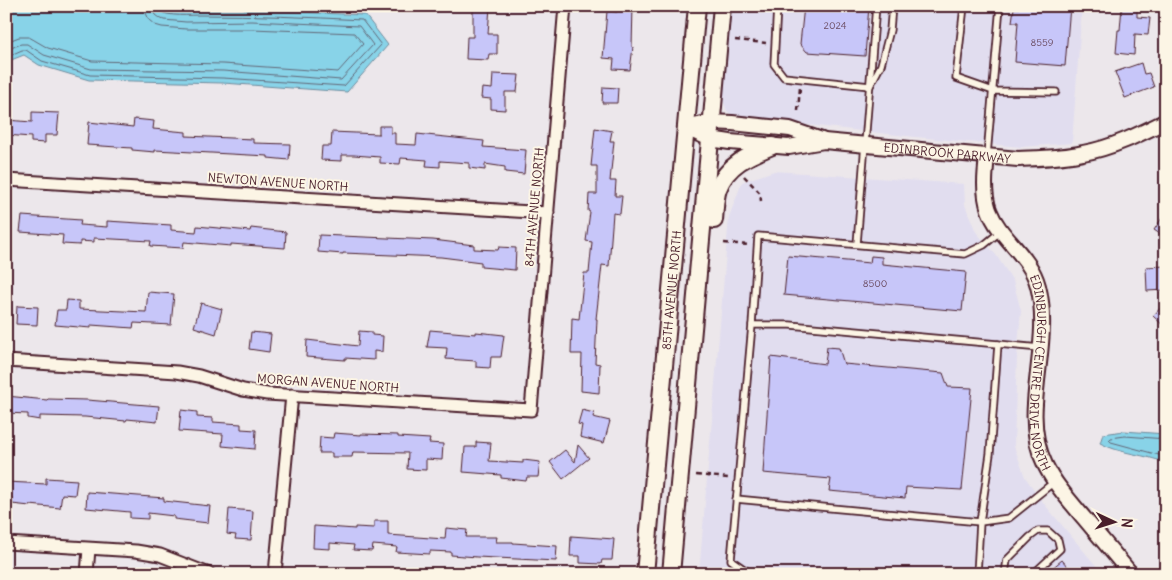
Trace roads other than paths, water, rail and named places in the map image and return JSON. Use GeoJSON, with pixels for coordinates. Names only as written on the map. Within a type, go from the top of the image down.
{"type":"FeatureCollection","features":[{"type":"Feature","properties":{"kind":"main road","name":"85TH AVENUE NORTH"},"geometry":{"type":"LineString","coordinates":[[645,574],[697,6]]}},
{"type":"Feature","properties":{"kind":"main road","name":"85TH AVENUE NORTH"},"geometry":{"type":"LineString","coordinates":[[671,574],[722,6]]}},
{"type":"Feature","properties":{"kind":"main road"},"geometry":{"type":"LineString","coordinates":[[687,397],[702,351],[718,189],[734,165],[752,154],[772,146]]}},
{"type":"Feature","properties":{"kind":"street","name":"84TH AVENUE NORTH"},"geometry":{"type":"LineString","coordinates":[[531,410],[565,6]]}},
{"type":"Feature","properties":{"kind":"street","name":"EDINBROOK PARKWAY"},"geometry":{"type":"LineString","coordinates":[[686,128],[712,122],[790,129],[824,141],[1018,159],[1070,156],[1085,153],[1141,134],[1166,121]]}},
{"type":"Feature","properties":{"kind":"street","name":"EDINBROOK PARKWAY"},"geometry":{"type":"LineString","coordinates":[[686,128],[710,139],[772,146],[789,147],[824,141]]}},
{"type":"Feature","properties":{"kind":"street","name":"EDINBURGH CENTRE DRIVE NORTH"},"geometry":{"type":"LineString","coordinates":[[987,157],[985,180],[987,201],[991,214],[1001,231],[1026,260],[1037,284],[1041,300],[1042,315],[1034,420],[1039,450],[1054,482],[1130,574]]}},
{"type":"Feature","properties":{"kind":"street","name":"NEWTON AVENUE NORTH"},"geometry":{"type":"LineString","coordinates":[[6,180],[548,213]]}},
{"type":"Feature","properties":{"kind":"street","name":"MORGAN AVENUE NORTH"},"geometry":{"type":"LineString","coordinates":[[6,361],[177,372],[199,376],[244,390],[268,394],[531,410]]}},
{"type":"Feature","properties":{"kind":"street"},"geometry":{"type":"LineString","coordinates":[[276,574],[292,395]]}},
{"type":"Feature","properties":{"kind":"street"},"geometry":{"type":"LineString","coordinates":[[6,543],[136,551],[160,555],[209,574]]}},
{"type":"Feature","properties":{"kind":"street"},"geometry":{"type":"LineString","coordinates":[[86,574],[89,549]]}},
{"type":"Feature","properties":{"kind":"lane"},"geometry":{"type":"LineString","coordinates":[[777,6],[774,64],[784,77],[870,86]]}},
{"type":"Feature","properties":{"kind":"lane"},"geometry":{"type":"LineString","coordinates":[[857,244],[876,6]]}},
{"type":"Feature","properties":{"kind":"lane"},"geometry":{"type":"LineString","coordinates":[[870,86],[881,65],[890,30],[892,6]]}},
{"type":"Feature","properties":{"kind":"lane"},"geometry":{"type":"LineString","coordinates":[[964,6],[956,78],[993,90],[1056,92]]}},
{"type":"Feature","properties":{"kind":"lane"},"geometry":{"type":"LineString","coordinates":[[987,157],[1000,6]]}},
{"type":"Feature","properties":{"kind":"lane"},"geometry":{"type":"LineString","coordinates":[[752,574],[731,560],[758,236],[965,254],[984,245],[1001,231]]}},
{"type":"Feature","properties":{"kind":"lane"},"geometry":{"type":"LineString","coordinates":[[752,326],[790,325],[1040,348]]}},
{"type":"Feature","properties":{"kind":"lane"},"geometry":{"type":"LineString","coordinates":[[977,574],[980,522],[990,454],[998,344]]}},
{"type":"Feature","properties":{"kind":"lane"},"geometry":{"type":"LineString","coordinates":[[736,499],[980,522],[1009,518],[1054,482]]}},
{"type":"Feature","properties":{"kind":"lane"},"geometry":{"type":"LineString","coordinates":[[1005,574],[1007,560],[1038,530],[1048,531],[1058,540],[1060,549],[1033,574]]}},
{"type":"Feature","properties":{"kind":"water"},"geometry":{"type":"Polygon","coordinates":[[[6,6],[133,6],[186,10],[252,10],[365,15],[388,45],[347,92],[223,83],[89,80],[39,65],[24,55],[6,62],[6,6]]]}},
{"type":"Feature","properties":{"kind":"water"},"geometry":{"type":"Polygon","coordinates":[[[1124,431],[1166,434],[1166,463],[1108,447],[1100,443],[1103,434],[1124,431]]]}}]}
